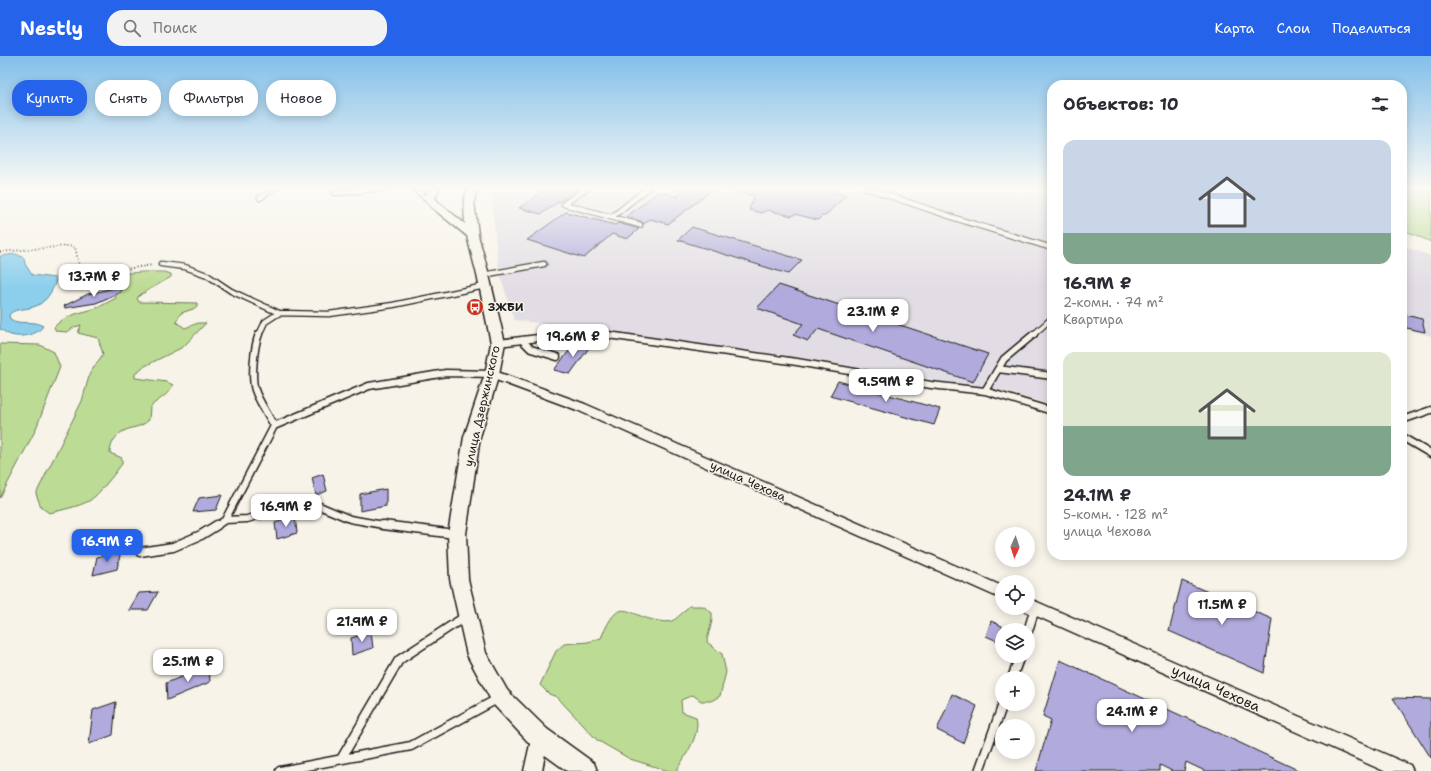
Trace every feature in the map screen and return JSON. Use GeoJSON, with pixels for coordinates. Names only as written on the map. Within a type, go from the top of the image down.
{"type":"FeatureCollection","features":[{"type":"Feature","properties":{"kind":"street"},"geometry":{"type":"LineString","coordinates":[[455,221],[472,236]]}},
{"type":"Feature","properties":{"kind":"street","name":"улица Дзержинского"},"geometry":{"type":"LineString","coordinates":[[471,221],[472,236],[498,343],[492,374],[472,437],[457,534],[459,579],[476,655],[500,697],[539,737],[586,771]]}},
{"type":"Feature","properties":{"kind":"street","name":"улица Чехова"},"geometry":{"type":"LineString","coordinates":[[492,374],[581,407],[995,590]]}},
{"type":"Feature","properties":{"kind":"street","name":"улица Чехова"},"geometry":{"type":"LineString","coordinates":[[1035,608],[1404,771]]}},
{"type":"Feature","properties":{"kind":"street"},"geometry":{"type":"LineString","coordinates":[[533,771],[539,737]]}},
{"type":"Feature","properties":{"kind":"lane"},"geometry":{"type":"LineString","coordinates":[[627,221],[640,225]]}},
{"type":"Feature","properties":{"kind":"lane"},"geometry":{"type":"LineString","coordinates":[[965,221],[1047,246]]}},
{"type":"Feature","properties":{"kind":"lane"},"geometry":{"type":"LineString","coordinates":[[161,264],[207,274],[231,291],[279,313],[329,314],[393,305],[484,281],[499,270],[544,264]]}},
{"type":"Feature","properties":{"kind":"lane"},"geometry":{"type":"LineString","coordinates":[[274,426],[255,389],[254,361],[256,342],[265,322],[279,313]]}},
{"type":"Feature","properties":{"kind":"lane"},"geometry":{"type":"LineString","coordinates":[[985,391],[1004,359],[1024,344],[1047,323]]}},
{"type":"Feature","properties":{"kind":"lane"},"geometry":{"type":"LineString","coordinates":[[498,343],[577,334],[598,334],[797,362],[931,385],[985,391],[1047,410]]}},
{"type":"Feature","properties":{"kind":"lane"},"geometry":{"type":"LineString","coordinates":[[522,340],[531,349],[557,357]]}},
{"type":"Feature","properties":{"kind":"lane"},"geometry":{"type":"LineString","coordinates":[[998,369],[1047,376]]}},
{"type":"Feature","properties":{"kind":"lane"},"geometry":{"type":"LineString","coordinates":[[140,552],[173,547],[202,535],[225,520],[274,426],[369,386],[446,373],[492,374]]}},
{"type":"Feature","properties":{"kind":"lane"},"geometry":{"type":"LineString","coordinates":[[1407,418],[1431,410]]}},
{"type":"Feature","properties":{"kind":"lane"},"geometry":{"type":"LineString","coordinates":[[1407,439],[1431,454]]}},
{"type":"Feature","properties":{"kind":"lane"},"geometry":{"type":"LineString","coordinates":[[225,520],[247,519],[295,504],[312,502],[350,519],[396,527],[457,534]]}},
{"type":"Feature","properties":{"kind":"lane"},"geometry":{"type":"LineString","coordinates":[[341,759],[399,660],[468,615]]}},
{"type":"Feature","properties":{"kind":"lane"},"geometry":{"type":"LineString","coordinates":[[280,771],[411,746],[500,697]]}},
{"type":"Feature","properties":{"kind":"lane"},"geometry":{"type":"LineString","coordinates":[[979,771],[1000,711]]}},
{"type":"Feature","properties":{"kind":"path"},"geometry":{"type":"LineString","coordinates":[[0,252],[67,246],[75,247],[80,274],[87,275],[161,264]]}},
{"type":"Feature","properties":{"kind":"shaded area"},"geometry":{"type":"Polygon","coordinates":[[[494,221],[1047,221],[1047,404],[1006,392],[784,355],[514,320],[499,271],[494,221]]]}},
{"type":"Feature","properties":{"kind":"shaded area"},"geometry":{"type":"Polygon","coordinates":[[[1407,248],[1431,256],[1431,336],[1407,329],[1407,248]]]}},
{"type":"Feature","properties":{"kind":"green space"},"geometry":{"type":"Polygon","coordinates":[[[1407,221],[1431,221],[1431,242],[1407,231],[1407,221]]]}},
{"type":"Feature","properties":{"kind":"green space"},"geometry":{"type":"Polygon","coordinates":[[[141,272],[164,272],[171,274],[171,277],[140,295],[137,298],[139,302],[197,303],[197,306],[193,309],[181,313],[176,322],[185,328],[198,323],[206,323],[183,347],[143,367],[135,374],[135,378],[167,382],[173,385],[166,395],[150,407],[149,420],[142,425],[122,432],[115,438],[110,453],[122,458],[122,464],[106,484],[89,501],[74,507],[49,513],[41,507],[36,494],[82,401],[90,373],[103,354],[98,338],[78,333],[81,325],[67,332],[56,331],[54,327],[64,319],[97,308],[116,298],[113,291],[101,288],[87,288],[98,279],[105,276],[141,272]]]}},
{"type":"Feature","properties":{"kind":"green space"},"geometry":{"type":"Polygon","coordinates":[[[0,344],[40,345],[54,352],[60,367],[35,431],[0,498],[0,344]]]}},
{"type":"Feature","properties":{"kind":"green space"},"geometry":{"type":"Polygon","coordinates":[[[689,606],[703,606],[712,613],[712,621],[707,642],[722,654],[726,672],[720,696],[711,701],[701,701],[693,695],[681,700],[682,712],[696,717],[697,724],[694,738],[688,752],[676,771],[669,771],[630,759],[597,740],[557,697],[549,694],[540,685],[556,651],[564,644],[588,642],[601,638],[614,615],[619,611],[625,610],[648,618],[667,622],[672,621],[689,606]]]}},
{"type":"Feature","properties":{"kind":"water"},"geometry":{"type":"Polygon","coordinates":[[[16,254],[24,258],[25,264],[32,275],[55,278],[56,280],[51,293],[41,303],[30,308],[14,311],[9,315],[10,319],[14,321],[35,323],[43,326],[37,332],[24,336],[11,335],[0,329],[0,256],[16,254]]]}},
{"type":"Feature","properties":{"kind":"building"},"geometry":{"type":"Polygon","coordinates":[[[553,221],[601,221],[615,225],[618,223],[639,229],[627,239],[612,234],[584,258],[527,240],[553,221]]]}},
{"type":"Feature","properties":{"kind":"building"},"geometry":{"type":"Polygon","coordinates":[[[659,221],[671,221],[668,224],[659,221]]]}},
{"type":"Feature","properties":{"kind":"building"},"geometry":{"type":"Polygon","coordinates":[[[692,227],[802,260],[788,274],[678,240],[692,227]]]}},
{"type":"Feature","properties":{"kind":"building"},"geometry":{"type":"Polygon","coordinates":[[[779,285],[988,354],[973,382],[818,329],[808,341],[793,335],[803,324],[757,308],[779,285]]]}},
{"type":"Feature","properties":{"kind":"building"},"geometry":{"type":"Polygon","coordinates":[[[119,287],[121,292],[96,303],[65,308],[64,306],[88,294],[119,287]]]}},
{"type":"Feature","properties":{"kind":"building"},"geometry":{"type":"Polygon","coordinates":[[[1407,315],[1422,319],[1425,332],[1407,328],[1407,315]]]}},
{"type":"Feature","properties":{"kind":"building"},"geometry":{"type":"Polygon","coordinates":[[[576,342],[591,345],[570,374],[554,370],[576,342]]]}},
{"type":"Feature","properties":{"kind":"building"},"geometry":{"type":"Polygon","coordinates":[[[838,381],[940,409],[934,425],[830,396],[838,381]]]}},
{"type":"Feature","properties":{"kind":"building"},"geometry":{"type":"Polygon","coordinates":[[[323,474],[327,491],[316,495],[312,478],[323,474]]]}},
{"type":"Feature","properties":{"kind":"building"},"geometry":{"type":"Polygon","coordinates":[[[386,489],[386,506],[360,511],[360,494],[386,489]]]}},
{"type":"Feature","properties":{"kind":"building"},"geometry":{"type":"Polygon","coordinates":[[[222,495],[216,510],[193,512],[199,498],[222,495]]]}},
{"type":"Feature","properties":{"kind":"building"},"geometry":{"type":"Polygon","coordinates":[[[295,516],[297,533],[277,539],[275,523],[295,516]]]}},
{"type":"Feature","properties":{"kind":"building"},"geometry":{"type":"Polygon","coordinates":[[[121,551],[117,569],[93,575],[97,557],[121,551]]]}},
{"type":"Feature","properties":{"kind":"building"},"geometry":{"type":"Polygon","coordinates":[[[1182,581],[1272,619],[1264,673],[1169,631],[1182,581]]]}},
{"type":"Feature","properties":{"kind":"building"},"geometry":{"type":"Polygon","coordinates":[[[158,592],[148,610],[129,610],[139,593],[158,592]]]}},
{"type":"Feature","properties":{"kind":"building"},"geometry":{"type":"Polygon","coordinates":[[[991,621],[995,623],[995,640],[986,636],[991,621]]]}},
{"type":"Feature","properties":{"kind":"building"},"geometry":{"type":"Polygon","coordinates":[[[371,632],[373,648],[352,655],[351,638],[371,632]]]}},
{"type":"Feature","properties":{"kind":"building"},"geometry":{"type":"Polygon","coordinates":[[[1060,660],[1300,771],[1205,771],[1186,762],[1184,771],[1172,771],[1160,765],[1160,771],[1036,771],[1051,720],[1043,716],[1060,660]]]}},
{"type":"Feature","properties":{"kind":"building"},"geometry":{"type":"Polygon","coordinates":[[[209,666],[210,682],[167,700],[166,683],[209,666]]]}},
{"type":"Feature","properties":{"kind":"building"},"geometry":{"type":"Polygon","coordinates":[[[952,694],[977,706],[963,743],[937,730],[952,694]]]}},
{"type":"Feature","properties":{"kind":"building"},"geometry":{"type":"Polygon","coordinates":[[[1393,698],[1431,699],[1431,758],[1393,698]]]}},
{"type":"Feature","properties":{"kind":"building"},"geometry":{"type":"Polygon","coordinates":[[[116,702],[113,735],[89,744],[93,710],[116,702]]]}},
{"type":"Feature","properties":{"kind":"place","name":"ЗЖБИ"},"geometry":{"type":"Point","coordinates":[475,307]}}]}
